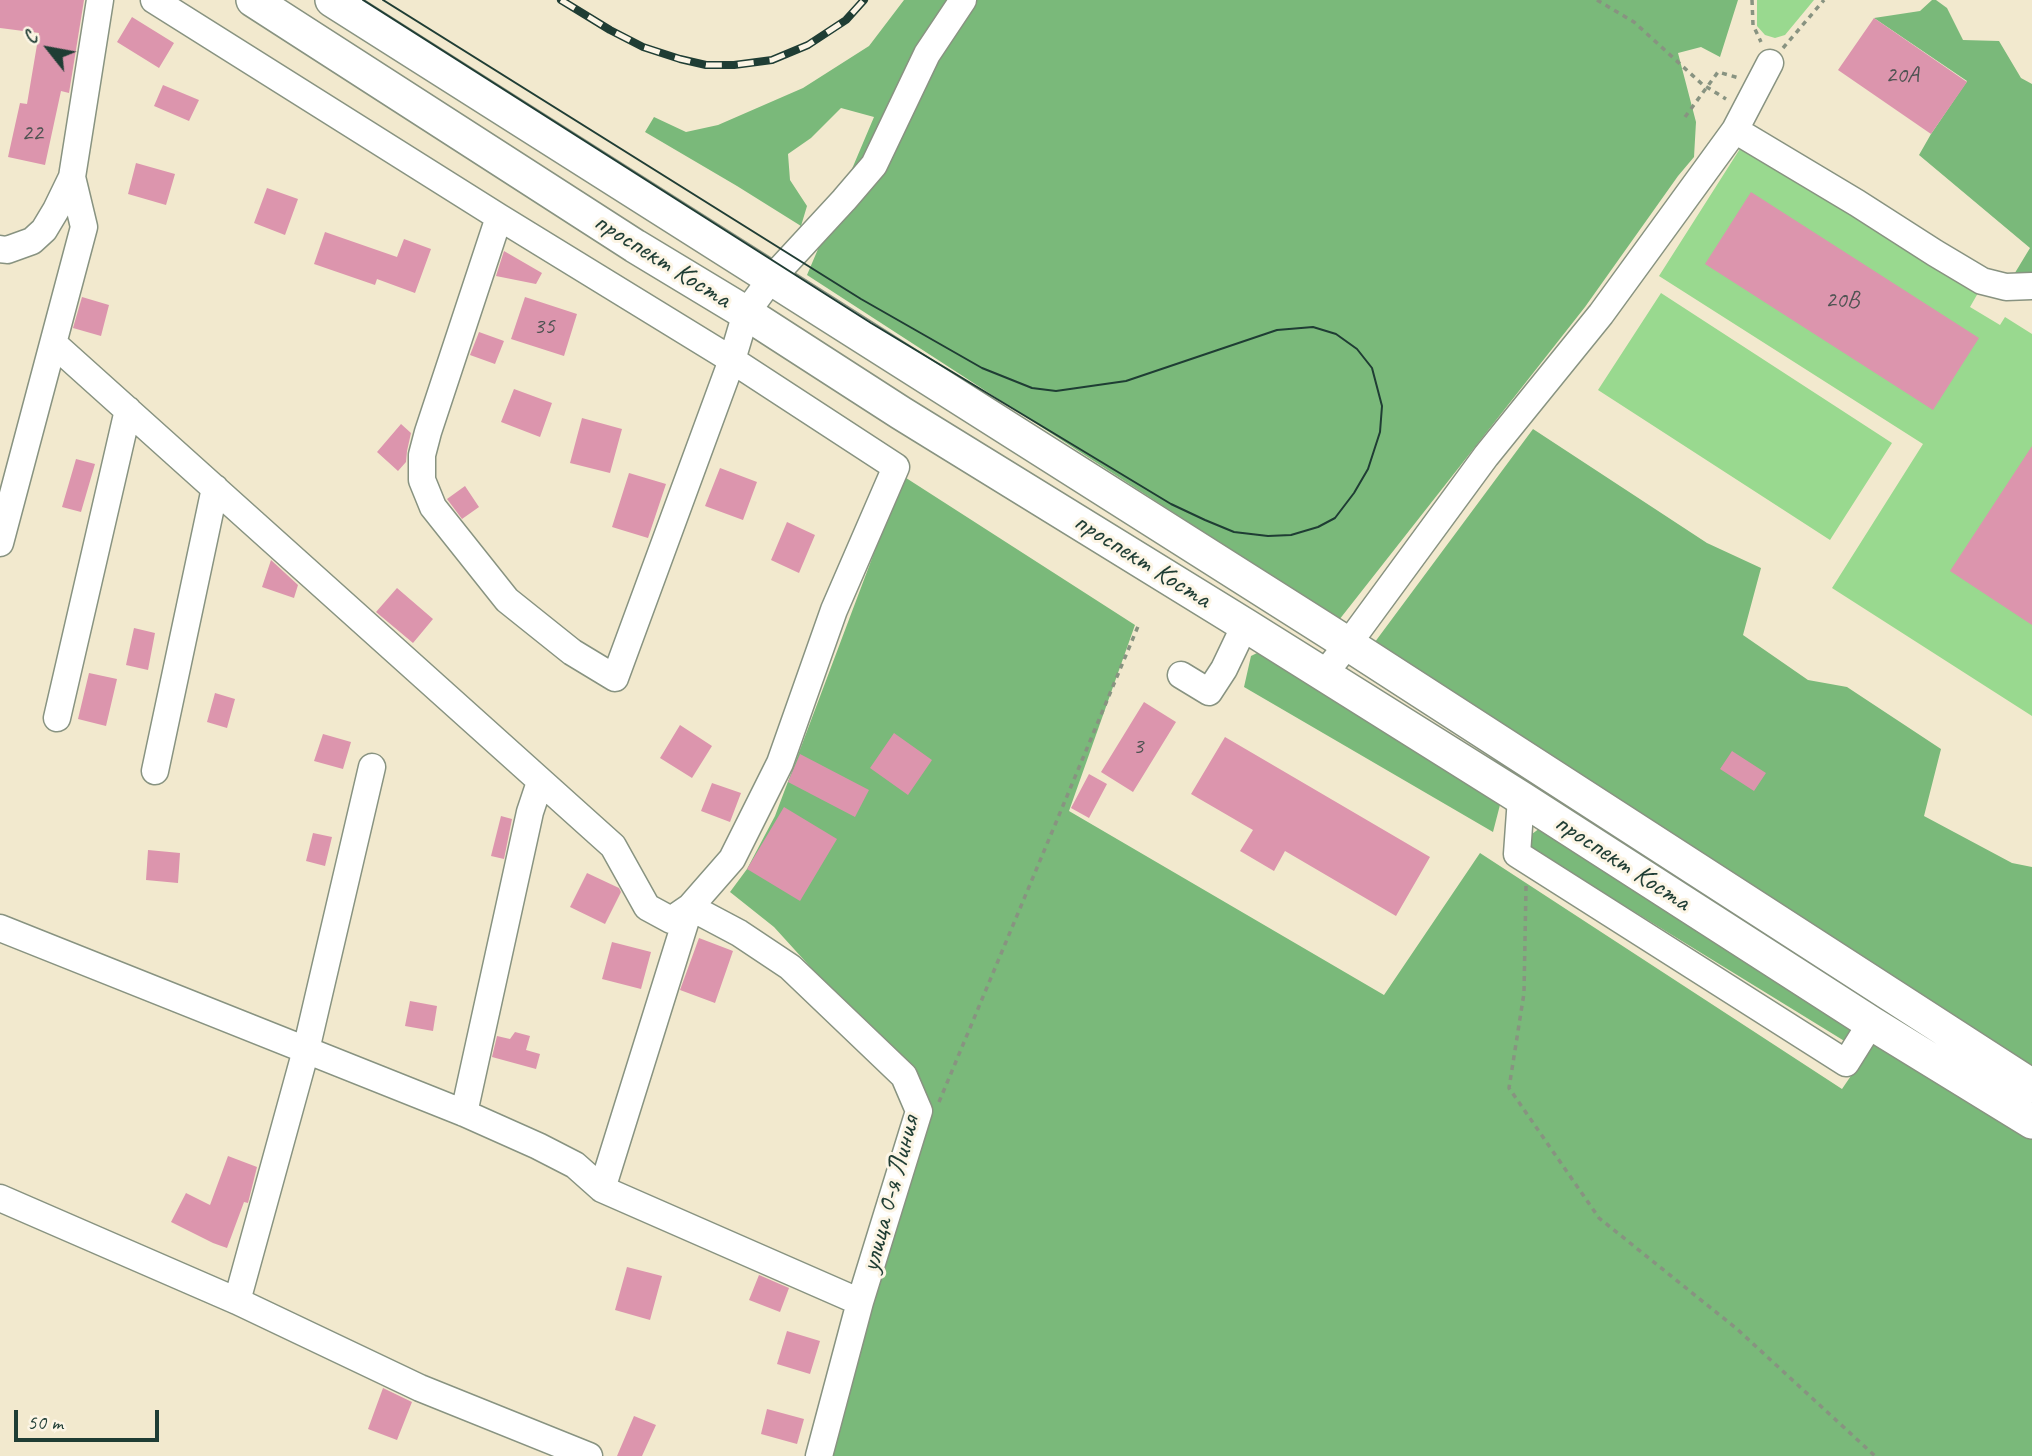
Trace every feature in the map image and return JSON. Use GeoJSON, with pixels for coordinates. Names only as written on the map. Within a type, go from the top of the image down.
{"type":"FeatureCollection","features":[{"type":"Feature","properties":{"kind":"main road","name":"проспект Коста"},"geometry":{"type":"LineString","coordinates":[[253,0],[635,246],[1324,674],[1871,1023],[2032,1122]]}},
{"type":"Feature","properties":{"kind":"main road","name":"проспект Коста"},"geometry":{"type":"LineString","coordinates":[[332,0],[1348,644],[2032,1086]]}},
{"type":"Feature","properties":{"kind":"street"},"geometry":{"type":"LineString","coordinates":[[0,249],[7,250],[32,241],[44,230],[72,177],[100,0]]}},
{"type":"Feature","properties":{"kind":"street"},"geometry":{"type":"LineString","coordinates":[[54,344],[613,846],[647,906],[671,920],[690,907],[732,859],[780,763],[834,610],[896,467],[732,360],[154,0]]}},
{"type":"Feature","properties":{"kind":"street"},"geometry":{"type":"LineString","coordinates":[[499,217],[428,432],[422,455],[422,480],[433,507],[507,600],[572,652],[615,678],[732,360],[746,313],[771,279],[874,165],[928,54],[963,0]]}},
{"type":"Feature","properties":{"kind":"street"},"geometry":{"type":"LineString","coordinates":[[1324,674],[1486,456],[1601,314],[1740,121],[1758,59]]}},
{"type":"Feature","properties":{"kind":"street"},"geometry":{"type":"LineString","coordinates":[[1740,121],[1857,203],[1982,281],[2006,287],[2032,285]]}},
{"type":"Feature","properties":{"kind":"street"},"geometry":{"type":"LineString","coordinates":[[0,543],[85,227],[72,177]]}},
{"type":"Feature","properties":{"kind":"street"},"geometry":{"type":"LineString","coordinates":[[57,718],[128,410]]}},
{"type":"Feature","properties":{"kind":"street"},"geometry":{"type":"LineString","coordinates":[[155,771],[215,488]]}},
{"type":"Feature","properties":{"kind":"street"},"geometry":{"type":"LineString","coordinates":[[1181,675],[1209,692],[1224,669],[1245,625]]}},
{"type":"Feature","properties":{"kind":"street"},"geometry":{"type":"LineString","coordinates":[[237,1301],[306,1050],[372,767]]}},
{"type":"Feature","properties":{"kind":"street"},"geometry":{"type":"LineString","coordinates":[[464,1113],[524,839],[540,782]]}},
{"type":"Feature","properties":{"kind":"street"},"geometry":{"type":"LineString","coordinates":[[1521,798],[1517,854],[1526,860],[1846,1063],[1871,1023]]}},
{"type":"Feature","properties":{"kind":"street"},"geometry":{"type":"LineString","coordinates":[[602,1189],[690,907]]}},
{"type":"Feature","properties":{"kind":"street","name":"улица 0-я Линия"},"geometry":{"type":"LineString","coordinates":[[690,907],[739,933],[790,967],[904,1076],[919,1111],[860,1302],[819,1456]]}},
{"type":"Feature","properties":{"kind":"street"},"geometry":{"type":"LineString","coordinates":[[0,928],[464,1113],[575,1165],[602,1189],[860,1302]]}},
{"type":"Feature","properties":{"kind":"street"},"geometry":{"type":"LineString","coordinates":[[0,1198],[237,1301],[420,1388],[589,1456]]}},
{"type":"Feature","properties":{"kind":"path"},"geometry":{"type":"LineString","coordinates":[[1597,0],[1634,22],[1708,87],[1740,121]]}},
{"type":"Feature","properties":{"kind":"path"},"geometry":{"type":"LineString","coordinates":[[1752,0],[1753,25],[1761,41],[1758,59]]}},
{"type":"Feature","properties":{"kind":"path"},"geometry":{"type":"LineString","coordinates":[[1685,117],[1718,72],[1740,79],[1758,59],[1824,0]]}},
{"type":"Feature","properties":{"kind":"path"},"geometry":{"type":"LineString","coordinates":[[919,1111],[930,1110],[938,1102],[1139,624]]}},
{"type":"Feature","properties":{"kind":"path"},"geometry":{"type":"LineString","coordinates":[[1526,860],[1524,993],[1509,1088],[1599,1218],[1737,1329],[1875,1456]]}},
{"type":"Feature","properties":{"kind":"green space"},"geometry":{"type":"Polygon","coordinates":[[[904,0],[1738,0],[1720,57],[1701,47],[1678,53],[1696,122],[1694,157],[1585,307],[1339,620],[807,275],[874,117],[841,108],[811,138],[788,154],[790,180],[807,206],[801,226],[645,132],[654,117],[686,132],[718,125],[803,88],[869,46],[904,0]]]}},
{"type":"Feature","properties":{"kind":"green space"},"geometry":{"type":"Polygon","coordinates":[[[1757,0],[1814,0],[1785,35],[1775,38],[1765,35],[1757,26],[1757,0]]]}},
{"type":"Feature","properties":{"kind":"green space"},"geometry":{"type":"Polygon","coordinates":[[[1932,0],[1947,8],[1963,40],[1999,41],[2021,78],[2032,84],[2032,282],[2007,286],[2030,248],[1919,155],[1967,81],[1874,18],[1920,11],[1932,0]]]}},
{"type":"Feature","properties":{"kind":"green space"},"geometry":{"type":"Polygon","coordinates":[[[1743,144],[1978,293],[1970,307],[2000,325],[2005,317],[2032,334],[2032,716],[1832,588],[1923,444],[1659,276],[1743,144]]]}},
{"type":"Feature","properties":{"kind":"green space"},"geometry":{"type":"Polygon","coordinates":[[[1661,293],[1892,443],[1830,540],[1598,390],[1661,293]]]}},
{"type":"Feature","properties":{"kind":"green space"},"geometry":{"type":"Polygon","coordinates":[[[1533,429],[1707,543],[1761,568],[1743,635],[1808,680],[1847,687],[1941,749],[1924,816],[2012,863],[2032,867],[2032,1074],[1369,650],[1533,429]]]}},
{"type":"Feature","properties":{"kind":"green space"},"geometry":{"type":"Polygon","coordinates":[[[903,476],[1135,625],[1069,811],[1384,995],[1480,853],[1842,1089],[1876,1039],[2032,1138],[2032,1456],[827,1456],[924,1092],[774,927],[730,892],[747,869],[775,816],[903,476]]]}},
{"type":"Feature","properties":{"kind":"green space"},"geometry":{"type":"Polygon","coordinates":[[[1259,652],[1501,801],[1493,832],[1244,687],[1251,656],[1259,652]]]}},
{"type":"Feature","properties":{"kind":"green space"},"geometry":{"type":"Polygon","coordinates":[[[1540,828],[1855,1026],[1846,1042],[1537,852],[1530,845],[1532,834],[1540,828]]]}},
{"type":"Feature","properties":{"kind":"building"},"geometry":{"type":"Polygon","coordinates":[[[0,0],[84,0],[69,93],[61,91],[45,165],[8,157],[20,103],[27,104],[39,33],[0,28],[0,0]]]}},
{"type":"Feature","properties":{"kind":"building"},"geometry":{"type":"Polygon","coordinates":[[[132,17],[174,43],[159,68],[117,42],[132,17]]]}},
{"type":"Feature","properties":{"kind":"building"},"geometry":{"type":"Polygon","coordinates":[[[1874,18],[1967,82],[1931,134],[1838,70],[1874,18]]]}},
{"type":"Feature","properties":{"kind":"building"},"geometry":{"type":"Polygon","coordinates":[[[163,85],[199,100],[189,121],[154,106],[163,85]]]}},
{"type":"Feature","properties":{"kind":"building"},"geometry":{"type":"Polygon","coordinates":[[[136,163],[175,174],[166,205],[128,194],[136,163]]]}},
{"type":"Feature","properties":{"kind":"building"},"geometry":{"type":"Polygon","coordinates":[[[267,188],[298,199],[285,235],[254,223],[267,188]]]}},
{"type":"Feature","properties":{"kind":"building"},"geometry":{"type":"Polygon","coordinates":[[[1751,192],[1979,338],[1933,410],[1705,264],[1751,192]]]}},
{"type":"Feature","properties":{"kind":"building"},"geometry":{"type":"Polygon","coordinates":[[[325,232],[397,257],[404,239],[431,249],[415,293],[377,279],[375,285],[314,264],[325,232]]]}},
{"type":"Feature","properties":{"kind":"building"},"geometry":{"type":"Polygon","coordinates":[[[504,251],[542,273],[536,284],[496,276],[504,251]]]}},
{"type":"Feature","properties":{"kind":"building"},"geometry":{"type":"Polygon","coordinates":[[[82,297],[109,305],[101,336],[73,328],[82,297]]]}},
{"type":"Feature","properties":{"kind":"building"},"geometry":{"type":"Polygon","coordinates":[[[525,297],[577,314],[564,356],[511,339],[525,297]]]}},
{"type":"Feature","properties":{"kind":"building"},"geometry":{"type":"Polygon","coordinates":[[[479,332],[504,341],[495,364],[470,355],[479,332]]]}},
{"type":"Feature","properties":{"kind":"building"},"geometry":{"type":"Polygon","coordinates":[[[514,389],[552,403],[540,437],[501,422],[514,389]]]}},
{"type":"Feature","properties":{"kind":"building"},"geometry":{"type":"Polygon","coordinates":[[[582,418],[622,429],[610,473],[570,463],[582,418]]]}},
{"type":"Feature","properties":{"kind":"building"},"geometry":{"type":"Polygon","coordinates":[[[401,424],[411,433],[406,462],[398,471],[377,452],[401,424]]]}},
{"type":"Feature","properties":{"kind":"building"},"geometry":{"type":"Polygon","coordinates":[[[2032,446],[2032,625],[1950,571],[2032,446]]]}},
{"type":"Feature","properties":{"kind":"building"},"geometry":{"type":"Polygon","coordinates":[[[76,459],[95,464],[81,512],[62,507],[76,459]]]}},
{"type":"Feature","properties":{"kind":"building"},"geometry":{"type":"Polygon","coordinates":[[[720,468],[757,482],[743,520],[705,506],[720,468]]]}},
{"type":"Feature","properties":{"kind":"building"},"geometry":{"type":"Polygon","coordinates":[[[629,473],[666,484],[648,538],[612,527],[629,473]]]}},
{"type":"Feature","properties":{"kind":"building"},"geometry":{"type":"Polygon","coordinates":[[[465,486],[479,507],[462,519],[447,499],[465,486]]]}},
{"type":"Feature","properties":{"kind":"building"},"geometry":{"type":"Polygon","coordinates":[[[787,522],[815,535],[799,573],[771,560],[787,522]]]}},
{"type":"Feature","properties":{"kind":"building"},"geometry":{"type":"Polygon","coordinates":[[[271,560],[298,585],[294,598],[262,587],[271,560]]]}},
{"type":"Feature","properties":{"kind":"building"},"geometry":{"type":"Polygon","coordinates":[[[397,588],[433,619],[413,643],[376,612],[397,588]]]}},
{"type":"Feature","properties":{"kind":"building"},"geometry":{"type":"Polygon","coordinates":[[[134,628],[155,633],[148,670],[126,665],[134,628]]]}},
{"type":"Feature","properties":{"kind":"building"},"geometry":{"type":"Polygon","coordinates":[[[89,673],[117,679],[106,726],[78,719],[89,673]]]}},
{"type":"Feature","properties":{"kind":"building"},"geometry":{"type":"Polygon","coordinates":[[[215,693],[235,699],[227,728],[207,722],[215,693]]]}},
{"type":"Feature","properties":{"kind":"building"},"geometry":{"type":"Polygon","coordinates":[[[1144,702],[1176,722],[1133,792],[1101,772],[1144,702]]]}},
{"type":"Feature","properties":{"kind":"building"},"geometry":{"type":"Polygon","coordinates":[[[680,725],[712,746],[692,778],[660,758],[680,725]]]}},
{"type":"Feature","properties":{"kind":"building"},"geometry":{"type":"Polygon","coordinates":[[[894,733],[932,760],[908,795],[870,768],[894,733]]]}},
{"type":"Feature","properties":{"kind":"building"},"geometry":{"type":"Polygon","coordinates":[[[323,734],[351,742],[343,769],[314,761],[323,734]]]}},
{"type":"Feature","properties":{"kind":"building"},"geometry":{"type":"Polygon","coordinates":[[[1225,737],[1430,857],[1396,916],[1285,851],[1274,871],[1240,851],[1253,830],[1191,794],[1225,737]]]}},
{"type":"Feature","properties":{"kind":"building"},"geometry":{"type":"Polygon","coordinates":[[[1732,751],[1766,773],[1754,791],[1720,769],[1732,751]]]}},
{"type":"Feature","properties":{"kind":"building"},"geometry":{"type":"Polygon","coordinates":[[[800,754],[869,790],[855,817],[788,782],[800,754]]]}},
{"type":"Feature","properties":{"kind":"building"},"geometry":{"type":"Polygon","coordinates":[[[1089,774],[1107,784],[1089,818],[1071,808],[1089,774]]]}},
{"type":"Feature","properties":{"kind":"building"},"geometry":{"type":"Polygon","coordinates":[[[712,783],[741,793],[730,822],[701,811],[712,783]]]}},
{"type":"Feature","properties":{"kind":"building"},"geometry":{"type":"Polygon","coordinates":[[[784,807],[837,839],[800,901],[747,869],[784,807]]]}},
{"type":"Feature","properties":{"kind":"building"},"geometry":{"type":"Polygon","coordinates":[[[501,816],[512,819],[504,859],[491,856],[501,816]]]}},
{"type":"Feature","properties":{"kind":"building"},"geometry":{"type":"Polygon","coordinates":[[[313,833],[332,837],[325,866],[306,861],[313,833]]]}},
{"type":"Feature","properties":{"kind":"building"},"geometry":{"type":"Polygon","coordinates":[[[148,850],[180,853],[178,883],[146,880],[148,850]]]}},
{"type":"Feature","properties":{"kind":"building"},"geometry":{"type":"Polygon","coordinates":[[[587,873],[619,888],[621,892],[605,924],[570,907],[587,873]]]}},
{"type":"Feature","properties":{"kind":"building"},"geometry":{"type":"Polygon","coordinates":[[[699,938],[733,951],[715,1003],[680,990],[699,938]]]}},
{"type":"Feature","properties":{"kind":"building"},"geometry":{"type":"Polygon","coordinates":[[[612,942],[651,952],[641,989],[602,979],[612,942]]]}},
{"type":"Feature","properties":{"kind":"building"},"geometry":{"type":"Polygon","coordinates":[[[410,1001],[437,1006],[433,1031],[405,1026],[410,1001]]]}},
{"type":"Feature","properties":{"kind":"building"},"geometry":{"type":"Polygon","coordinates":[[[515,1032],[530,1036],[526,1050],[540,1054],[536,1069],[492,1057],[497,1036],[510,1039],[515,1032]]]}},
{"type":"Feature","properties":{"kind":"building"},"geometry":{"type":"Polygon","coordinates":[[[228,1156],[257,1167],[248,1203],[244,1202],[227,1248],[171,1222],[186,1193],[210,1205],[228,1156]]]}},
{"type":"Feature","properties":{"kind":"building"},"geometry":{"type":"Polygon","coordinates":[[[627,1267],[662,1276],[650,1320],[615,1310],[627,1267]]]}},
{"type":"Feature","properties":{"kind":"building"},"geometry":{"type":"Polygon","coordinates":[[[759,1275],[789,1288],[780,1312],[749,1300],[759,1275]]]}},
{"type":"Feature","properties":{"kind":"building"},"geometry":{"type":"Polygon","coordinates":[[[787,1331],[820,1341],[810,1374],[777,1364],[787,1331]]]}},
{"type":"Feature","properties":{"kind":"building"},"geometry":{"type":"Polygon","coordinates":[[[383,1388],[412,1402],[397,1440],[368,1429],[383,1388]]]}},
{"type":"Feature","properties":{"kind":"building"},"geometry":{"type":"Polygon","coordinates":[[[767,1409],[804,1419],[797,1444],[761,1434],[767,1409]]]}},
{"type":"Feature","properties":{"kind":"building"},"geometry":{"type":"Polygon","coordinates":[[[634,1416],[656,1425],[642,1456],[617,1456],[634,1416]]]}},
{"type":"Feature","properties":{"kind":"tram line"},"geometry":{"type":"LineString","coordinates":[[363,0],[871,323],[1171,504],[1205,520],[1234,532],[1268,536],[1291,535],[1318,527],[1335,518],[1368,469],[1380,432],[1382,406],[1372,368],[1357,349],[1336,334],[1313,327],[1277,330],[1126,381],[1056,391],[1032,388],[982,368],[861,299],[383,0]]}},
{"type":"Feature","properties":{"kind":"railway"},"geometry":{"type":"LineString","coordinates":[[561,0],[643,47],[706,65],[734,65],[772,60],[808,45],[846,20],[864,0]]}}]}
